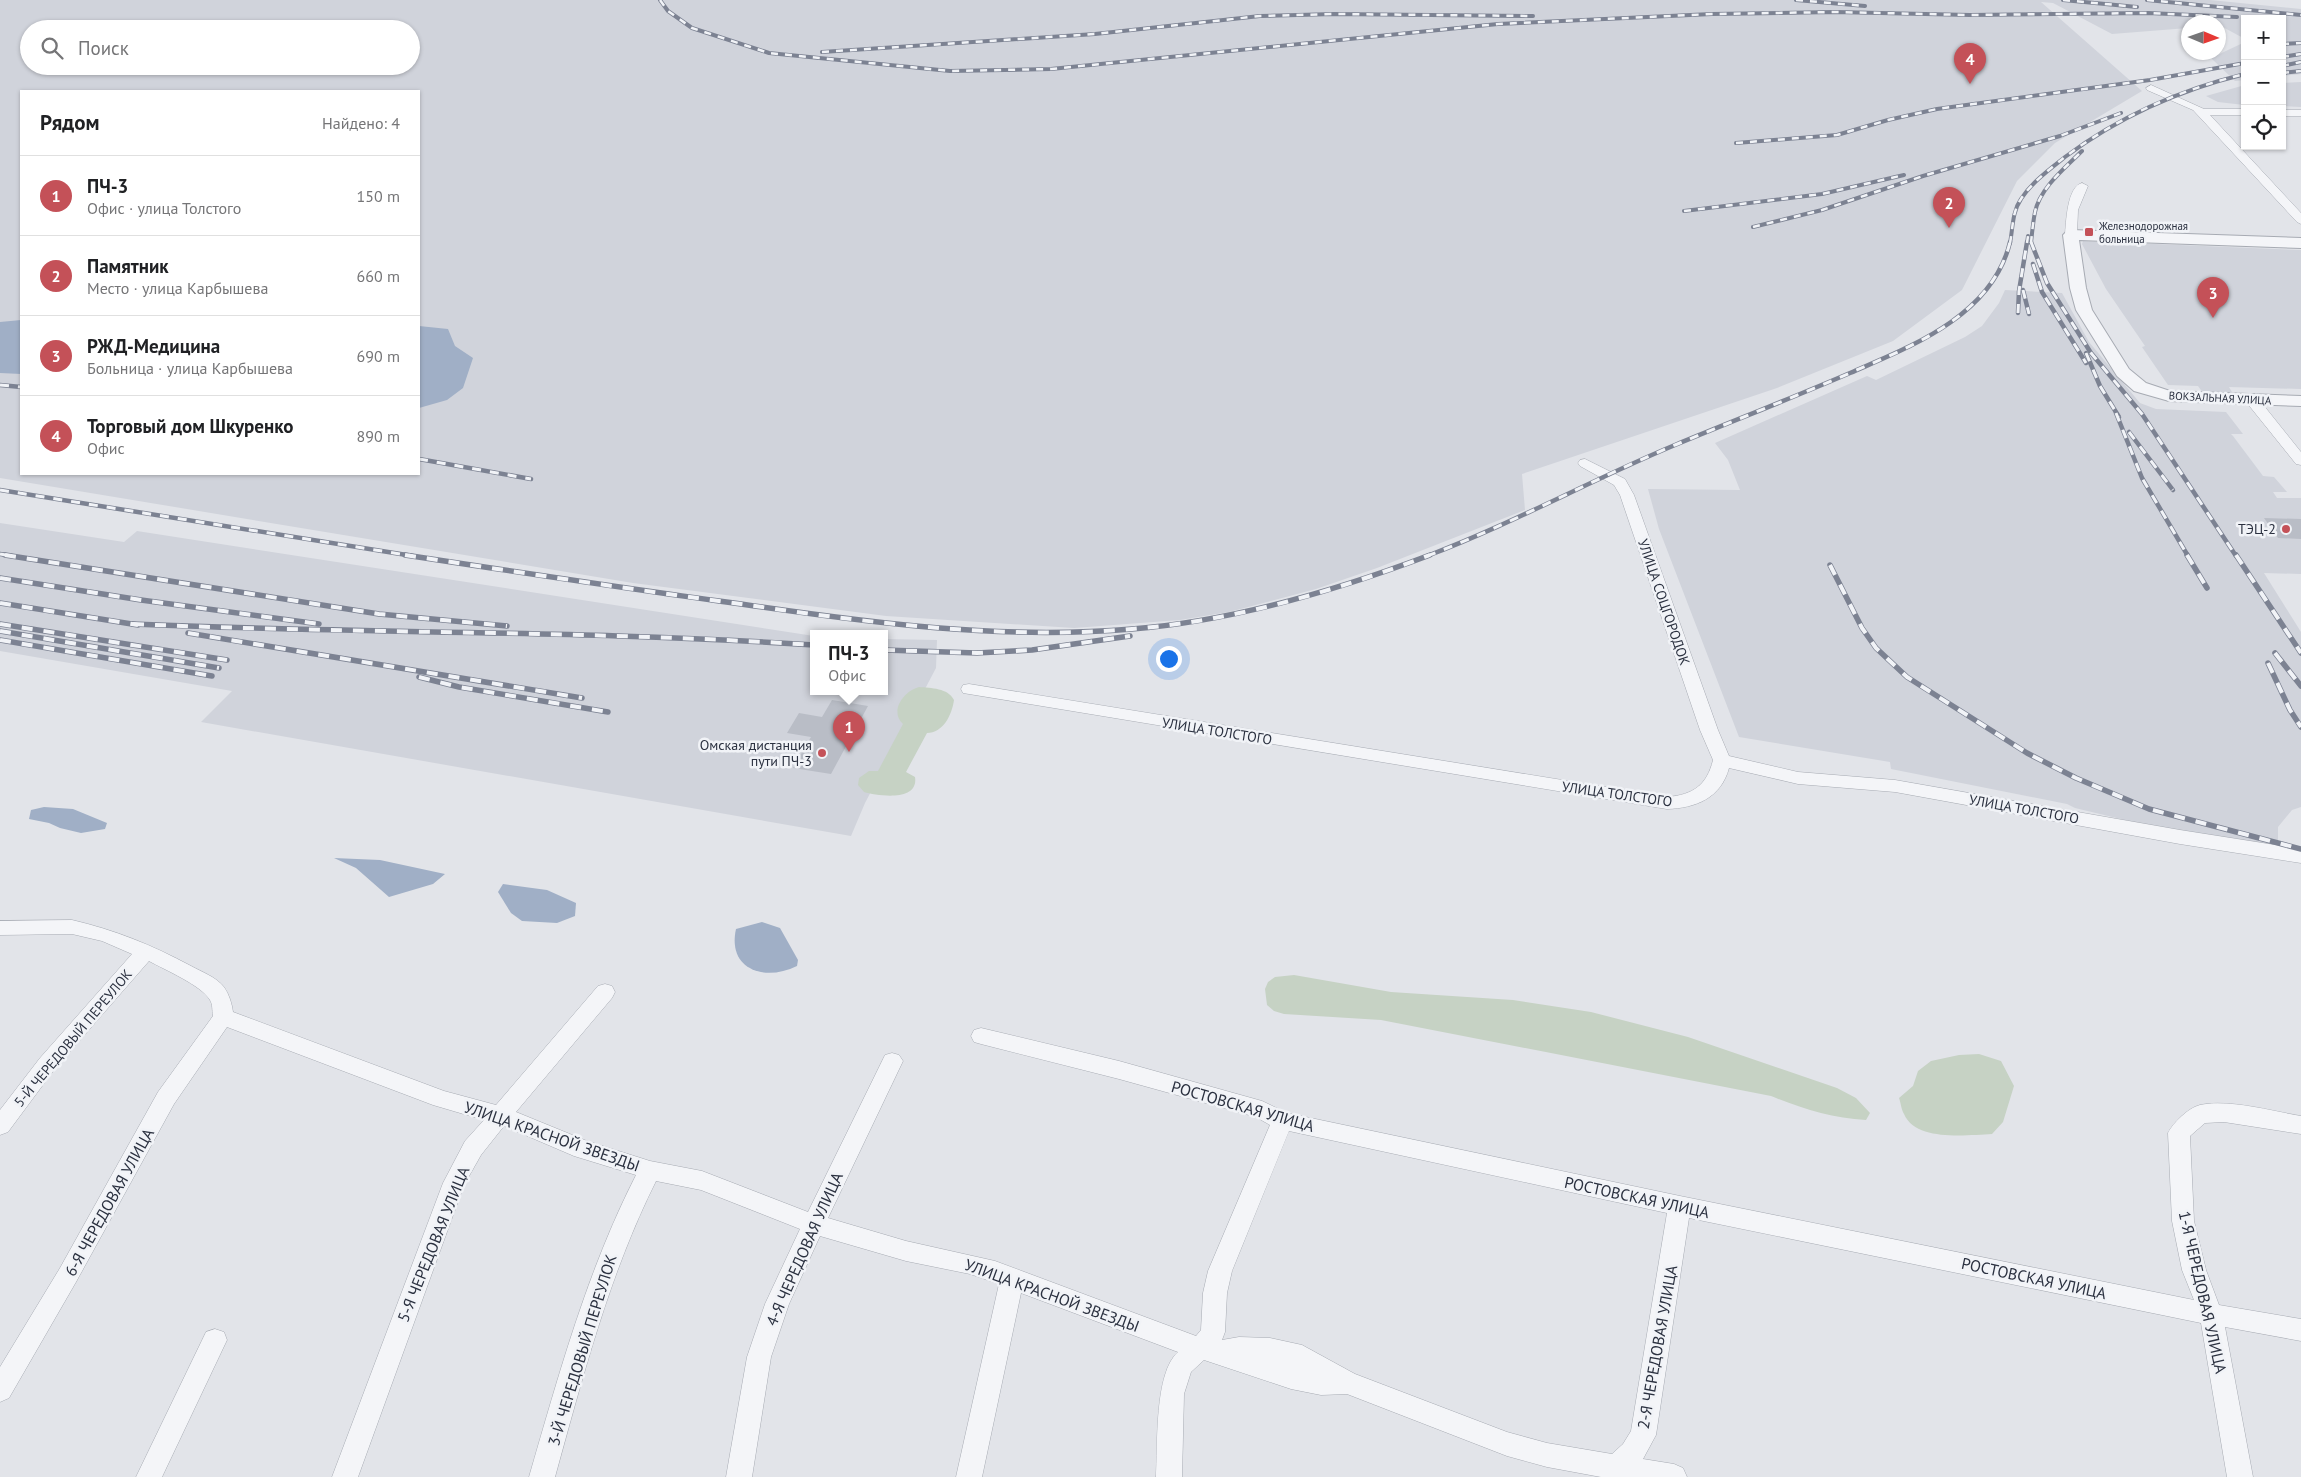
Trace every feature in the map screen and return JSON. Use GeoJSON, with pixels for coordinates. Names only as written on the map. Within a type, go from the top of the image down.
{"type":"FeatureCollection","features":[{"type":"Feature","properties":{"kind":"street"},"geometry":{"type":"LineString","coordinates":[[2151,88],[2191,103],[2301,220]]}},
{"type":"Feature","properties":{"kind":"street"},"geometry":{"type":"LineString","coordinates":[[2201,112],[2241,112]]}},
{"type":"Feature","properties":{"kind":"street"},"geometry":{"type":"LineString","coordinates":[[2286,113],[2301,114]]}},
{"type":"Feature","properties":{"kind":"street"},"geometry":{"type":"LineString","coordinates":[[2082,186],[2072,210],[2071,235],[2301,243]]}},
{"type":"Feature","properties":{"kind":"street","name":"ВОКЗАЛЬНАЯ УЛИЦА"},"geometry":{"type":"LineString","coordinates":[[2071,235],[2078,288],[2084,310],[2123,372],[2140,387],[2169,396],[2301,401]]}},
{"type":"Feature","properties":{"kind":"street"},"geometry":{"type":"LineString","coordinates":[[2252,400],[2301,461]]}},
{"type":"Feature","properties":{"kind":"street","name":"УЛИЦА СОЦГОРОДОК"},"geometry":{"type":"LineString","coordinates":[[1585,463],[1620,482],[1627,495],[1709,730],[1722,760]]}},
{"type":"Feature","properties":{"kind":"street","name":"УЛИЦА ТОЛСТОГО"},"geometry":{"type":"LineString","coordinates":[[970,689],[1667,803],[1685,803],[1699,797],[1711,786],[1720,771],[1722,760],[1798,778],[1895,786],[2180,837],[2301,856]]}},
{"type":"Feature","properties":{"kind":"street"},"geometry":{"type":"LineString","coordinates":[[0,928],[72,927],[106,935],[146,951],[202,981],[216,992],[222,1004],[222,1017]]}},
{"type":"Feature","properties":{"kind":"street","name":"5-Й ЧЕРЕДОВЫЙ ПЕРЕУЛОК"},"geometry":{"type":"LineString","coordinates":[[0,1126],[47,1064],[146,951]]}},
{"type":"Feature","properties":{"kind":"street","name":"5-Я ЧЕРЕДОВАЯ УЛИЦА"},"geometry":{"type":"LineString","coordinates":[[344,1477],[454,1183],[473,1148],[605,992]]}},
{"type":"Feature","properties":{"kind":"street","name":"УЛИЦА КРАСНОЙ ЗВЕЗДЫ"},"geometry":{"type":"LineString","coordinates":[[222,1017],[441,1099],[502,1116],[582,1149],[650,1170],[702,1181],[814,1224],[906,1250],[995,1271],[1012,1280],[1207,1350],[1291,1377],[1321,1383],[1347,1382],[1507,1444],[1547,1455],[1613,1472],[1674,1477]]}},
{"type":"Feature","properties":{"kind":"street","name":"6-Я ЧЕРЕДОВАЯ УЛИЦА"},"geometry":{"type":"LineString","coordinates":[[0,1390],[68,1275],[166,1098],[222,1017]]}},
{"type":"Feature","properties":{"kind":"street","name":"РОСТОВСКАЯ УЛИЦА"},"geometry":{"type":"LineString","coordinates":[[981,1036],[1119,1070],[1262,1110],[1282,1120],[1680,1206],[2211,1314],[2301,1330]]}},
{"type":"Feature","properties":{"kind":"street","name":"4-Я ЧЕРЕДОВАЯ УЛИЦА"},"geometry":{"type":"LineString","coordinates":[[739,1477],[759,1357],[776,1304],[892,1061]]}},
{"type":"Feature","properties":{"kind":"street","name":"1-Я ЧЕРЕДОВАЯ УЛИЦА"},"geometry":{"type":"LineString","coordinates":[[2240,1477],[2211,1314],[2194,1270],[2184,1221],[2179,1133],[2200,1114],[2224,1113],[2301,1125]]}},
{"type":"Feature","properties":{"kind":"street"},"geometry":{"type":"LineString","coordinates":[[1169,1477],[1172,1394],[1181,1366],[1207,1350],[1207,1342],[1213,1332],[1215,1293],[1220,1271],[1282,1120]]}},
{"type":"Feature","properties":{"kind":"street","name":"3-Й ЧЕРЕДОВЫЙ ПЕРЕУЛОК"},"geometry":{"type":"LineString","coordinates":[[542,1477],[581,1342],[610,1257],[635,1197],[650,1170]]}},
{"type":"Feature","properties":{"kind":"street","name":"2-Я ЧЕРЕДОВАЯ УЛИЦА"},"geometry":{"type":"LineString","coordinates":[[1613,1472],[1632,1453],[1643,1435],[1680,1206]]}},
{"type":"Feature","properties":{"kind":"street"},"geometry":{"type":"LineString","coordinates":[[968,1477],[1012,1280]]}},
{"type":"Feature","properties":{"kind":"street"},"geometry":{"type":"LineString","coordinates":[[149,1477],[215,1340]]}},
{"type":"Feature","properties":{"kind":"shaded area"},"geometry":{"type":"Polygon","coordinates":[[[0,0],[2210,0],[2301,9],[2301,74],[2286,76],[2286,15],[2241,15],[2241,37],[2226,29],[2226,15],[2181,15],[2181,29],[2112,34],[2053,3],[2041,2],[2142,91],[2055,143],[2017,181],[1962,290],[1893,341],[1777,388],[1522,474],[1525,510],[1377,568],[1316,589],[1229,612],[1180,620],[1074,628],[886,616],[633,583],[0,478],[0,0]]]}},
{"type":"Feature","properties":{"kind":"shaded area"},"geometry":{"type":"Polygon","coordinates":[[[2241,44],[2241,80],[2235,81],[2213,60],[2226,60],[2226,51],[2241,44]]]}},
{"type":"Feature","properties":{"kind":"shaded area"},"geometry":{"type":"Polygon","coordinates":[[[2301,82],[2301,107],[2286,106],[2286,83],[2301,82]]]}},
{"type":"Feature","properties":{"kind":"shaded area"},"geometry":{"type":"Polygon","coordinates":[[[2241,86],[2241,105],[2218,102],[2206,96],[2241,86]]]}},
{"type":"Feature","properties":{"kind":"shaded area"},"geometry":{"type":"Polygon","coordinates":[[[2083,241],[2301,250],[2301,389],[2229,387],[2233,394],[2203,393],[2198,386],[2168,385],[2142,347],[2145,346],[2106,289],[2082,244],[2083,241]]]}},
{"type":"Feature","properties":{"kind":"shaded area","name":"ТЭЦ-2"},"geometry":{"type":"Polygon","coordinates":[[[2005,290],[2062,293],[2089,342],[2140,403],[2156,409],[2226,412],[2243,434],[2231,434],[2263,476],[2274,477],[2287,492],[2273,492],[2277,498],[2301,498],[2301,574],[2264,573],[2301,632],[2301,807],[2292,810],[2278,827],[2278,848],[2179,833],[2075,808],[2067,804],[1891,769],[1890,762],[1739,737],[1659,529],[1648,489],[1740,490],[1728,460],[1715,443],[1867,376],[1876,380],[1965,337],[1982,326],[1999,303],[2005,290]]]}},
{"type":"Feature","properties":{"kind":"shaded area","name":"Омская дистанция пути ПЧ-3"},"geometry":{"type":"Polygon","coordinates":[[[0,523],[124,542],[137,531],[810,635],[810,695],[888,695],[888,639],[937,640],[936,668],[865,803],[851,836],[201,722],[232,691],[0,651],[0,523]]]}},
{"type":"Feature","properties":{"kind":"green space"},"geometry":{"type":"Polygon","coordinates":[[[919,687],[943,691],[948,693],[954,700],[946,722],[938,730],[927,733],[906,772],[915,777],[915,785],[904,794],[887,796],[864,792],[858,785],[859,778],[869,771],[878,771],[903,724],[897,713],[900,702],[913,689],[919,687]]]}},
{"type":"Feature","properties":{"kind":"green space"},"geometry":{"type":"Polygon","coordinates":[[[1294,975],[1391,992],[1513,1000],[1591,1012],[1688,1037],[1837,1088],[1856,1098],[1870,1113],[1866,1120],[1829,1115],[1771,1096],[1381,1020],[1284,1014],[1274,1011],[1267,1005],[1265,989],[1268,982],[1275,977],[1294,975]]]}},
{"type":"Feature","properties":{"kind":"green space"},"geometry":{"type":"Polygon","coordinates":[[[1979,1054],[2001,1061],[2014,1086],[2003,1122],[1992,1134],[1943,1135],[1919,1129],[1910,1123],[1903,1112],[1899,1098],[1913,1086],[1918,1071],[1931,1061],[1959,1055],[1979,1054]]]}},
{"type":"Feature","properties":{"kind":"water"},"geometry":{"type":"Polygon","coordinates":[[[20,320],[20,374],[0,373],[0,322],[20,320]]]}},
{"type":"Feature","properties":{"kind":"water"},"geometry":{"type":"Polygon","coordinates":[[[420,326],[448,329],[455,346],[473,358],[463,388],[447,400],[420,408],[420,326]]]}},
{"type":"Feature","properties":{"kind":"water"},"geometry":{"type":"Polygon","coordinates":[[[44,807],[73,809],[107,823],[105,829],[81,833],[29,819],[31,810],[44,807]]]}},
{"type":"Feature","properties":{"kind":"water"},"geometry":{"type":"Polygon","coordinates":[[[334,858],[380,860],[445,874],[433,884],[389,897],[356,868],[334,858]]]}},
{"type":"Feature","properties":{"kind":"water"},"geometry":{"type":"Polygon","coordinates":[[[503,884],[547,890],[576,903],[575,916],[557,923],[522,921],[511,913],[498,892],[503,884]]]}},
{"type":"Feature","properties":{"kind":"water"},"geometry":{"type":"Polygon","coordinates":[[[762,922],[780,928],[798,960],[797,966],[773,973],[751,969],[743,963],[737,954],[735,943],[736,929],[762,922]]]}},
{"type":"Feature","properties":{"kind":"building","name":"ТЭЦ-2"},"geometry":{"type":"Polygon","coordinates":[[[2264,518],[2301,519],[2301,539],[2278,538],[2264,518]]]}},
{"type":"Feature","properties":{"kind":"building","name":"Омская дистанция пути ПЧ-3"},"geometry":{"type":"Polygon","coordinates":[[[832,700],[868,706],[831,774],[793,768],[811,737],[787,733],[799,713],[822,717],[832,700]]]}},
{"type":"Feature","properties":{"kind":"railway"},"geometry":{"type":"LineString","coordinates":[[660,0],[668,11],[692,28],[769,53],[950,71],[1051,69],[1498,24],[1712,14],[1835,12],[1970,15],[2148,13],[2237,17]]}},
{"type":"Feature","properties":{"kind":"railway"},"geometry":{"type":"LineString","coordinates":[[1796,0],[1865,6]]}},
{"type":"Feature","properties":{"kind":"railway"},"geometry":{"type":"LineString","coordinates":[[2063,0],[2137,7]]}},
{"type":"Feature","properties":{"kind":"railway"},"geometry":{"type":"LineString","coordinates":[[2147,0],[2301,15]]}},
{"type":"Feature","properties":{"kind":"railway"},"geometry":{"type":"LineString","coordinates":[[822,52],[1095,34],[1260,16],[1334,14],[1533,16]]}},
{"type":"Feature","properties":{"kind":"railway"},"geometry":{"type":"LineString","coordinates":[[2286,44],[2301,43]]}},
{"type":"Feature","properties":{"kind":"railway"},"geometry":{"type":"LineString","coordinates":[[2286,56],[2301,54]]}},
{"type":"Feature","properties":{"kind":"railway"},"geometry":{"type":"LineString","coordinates":[[2286,65],[2301,62]]}},
{"type":"Feature","properties":{"kind":"railway"},"geometry":{"type":"LineString","coordinates":[[1736,143],[1837,135],[1888,120],[1937,109],[2150,80],[2241,64]]}},
{"type":"Feature","properties":{"kind":"railway"},"geometry":{"type":"LineString","coordinates":[[2286,73],[2301,71]]}},
{"type":"Feature","properties":{"kind":"railway"},"geometry":{"type":"LineString","coordinates":[[2010,243],[2014,215],[2021,199],[2036,181],[2065,157],[2107,129],[2151,106],[2197,88],[2241,75]]}},
{"type":"Feature","properties":{"kind":"railway"},"geometry":{"type":"LineString","coordinates":[[1753,227],[1822,210],[1923,176],[2060,136],[2121,113]]}},
{"type":"Feature","properties":{"kind":"railway"},"geometry":{"type":"LineString","coordinates":[[2031,242],[2035,212],[2042,195],[2054,179],[2082,151]]}},
{"type":"Feature","properties":{"kind":"railway"},"geometry":{"type":"LineString","coordinates":[[1684,211],[1822,194],[1904,175]]}},
{"type":"Feature","properties":{"kind":"railway"},"geometry":{"type":"LineString","coordinates":[[2027,243],[2028,236]]}},
{"type":"Feature","properties":{"kind":"railway"},"geometry":{"type":"LineString","coordinates":[[1427,556],[1490,530],[1675,445],[1850,373],[1927,337],[1961,315],[1988,288],[2001,266],[2010,242]]}},
{"type":"Feature","properties":{"kind":"railway"},"geometry":{"type":"LineString","coordinates":[[2018,313],[2019,291],[2027,242]]}},
{"type":"Feature","properties":{"kind":"railway"},"geometry":{"type":"LineString","coordinates":[[2031,242],[2047,283],[2091,353],[2142,414],[2236,556]]}},
{"type":"Feature","properties":{"kind":"railway"},"geometry":{"type":"LineString","coordinates":[[2033,264],[2042,292],[2086,363]]}},
{"type":"Feature","properties":{"kind":"railway"},"geometry":{"type":"LineString","coordinates":[[2023,290],[2029,314]]}},
{"type":"Feature","properties":{"kind":"railway"},"geometry":{"type":"LineString","coordinates":[[2086,353],[2100,386],[2119,417]]}},
{"type":"Feature","properties":{"kind":"railway"},"geometry":{"type":"LineString","coordinates":[[0,385],[20,387]]}},
{"type":"Feature","properties":{"kind":"railway"},"geometry":{"type":"LineString","coordinates":[[2116,413],[2142,478],[2188,556]]}},
{"type":"Feature","properties":{"kind":"railway"},"geometry":{"type":"LineString","coordinates":[[2129,432],[2173,490]]}},
{"type":"Feature","properties":{"kind":"railway"},"geometry":{"type":"LineString","coordinates":[[420,459],[531,479]]}},
{"type":"Feature","properties":{"kind":"railway"},"geometry":{"type":"LineString","coordinates":[[0,490],[413,556]]}},
{"type":"Feature","properties":{"kind":"railway"},"geometry":{"type":"LineString","coordinates":[[0,554],[12,556]]}},
{"type":"Feature","properties":{"kind":"railway"},"geometry":{"type":"LineString","coordinates":[[5,555],[379,614],[507,626]]}},
{"type":"Feature","properties":{"kind":"railway"},"geometry":{"type":"LineString","coordinates":[[405,555],[887,623],[936,628],[1034,632],[1132,629],[1170,625],[1246,612],[1358,581],[1430,555]]}},
{"type":"Feature","properties":{"kind":"railway"},"geometry":{"type":"LineString","coordinates":[[2187,555],[2207,588]]}},
{"type":"Feature","properties":{"kind":"railway"},"geometry":{"type":"LineString","coordinates":[[2236,555],[2301,653]]}},
{"type":"Feature","properties":{"kind":"railway"},"geometry":{"type":"LineString","coordinates":[[1830,565],[1862,628],[1876,648],[1907,677],[2027,753],[2076,778],[2149,809],[2301,849]]}},
{"type":"Feature","properties":{"kind":"railway"},"geometry":{"type":"LineString","coordinates":[[0,578],[141,600],[319,624]]}},
{"type":"Feature","properties":{"kind":"railway"},"geometry":{"type":"LineString","coordinates":[[0,603],[138,625]]}},
{"type":"Feature","properties":{"kind":"railway"},"geometry":{"type":"LineString","coordinates":[[0,624],[227,660]]}},
{"type":"Feature","properties":{"kind":"railway"},"geometry":{"type":"LineString","coordinates":[[133,624],[559,634],[810,645]]}},
{"type":"Feature","properties":{"kind":"railway"},"geometry":{"type":"LineString","coordinates":[[0,631],[219,668]]}},
{"type":"Feature","properties":{"kind":"railway"},"geometry":{"type":"LineString","coordinates":[[188,633],[582,698]]}},
{"type":"Feature","properties":{"kind":"railway"},"geometry":{"type":"LineString","coordinates":[[888,650],[977,653],[1032,650],[1130,636]]}},
{"type":"Feature","properties":{"kind":"railway"},"geometry":{"type":"LineString","coordinates":[[0,640],[212,676]]}},
{"type":"Feature","properties":{"kind":"railway"},"geometry":{"type":"LineString","coordinates":[[2275,653],[2301,686]]}},
{"type":"Feature","properties":{"kind":"railway"},"geometry":{"type":"LineString","coordinates":[[2268,663],[2290,710],[2301,727]]}},
{"type":"Feature","properties":{"kind":"railway"},"geometry":{"type":"LineString","coordinates":[[419,677],[459,687],[608,712]]}},
{"type":"Feature","properties":{"kind":"place","name":"Торговый дом Шкуренко"},"geometry":{"type":"Point","coordinates":[1970,84]}},
{"type":"Feature","properties":{"kind":"place","name":"Памятник"},"geometry":{"type":"Point","coordinates":[1949,228]}},
{"type":"Feature","properties":{"kind":"place","name":"Железнодорожная больница"},"geometry":{"type":"Point","coordinates":[2089,232]}},
{"type":"Feature","properties":{"kind":"place","name":"РЖД-Медицина"},"geometry":{"type":"Point","coordinates":[2213,318]}},
{"type":"Feature","properties":{"kind":"place","name":"ТЭЦ-2"},"geometry":{"type":"Point","coordinates":[2286,529]}},
{"type":"Feature","properties":{"kind":"place","name":"ПЧ-3"},"geometry":{"type":"Point","coordinates":[849,752]}},
{"type":"Feature","properties":{"kind":"place","name":"Омская дистанция пути ПЧ-3"},"geometry":{"type":"Point","coordinates":[822,753]}}]}
